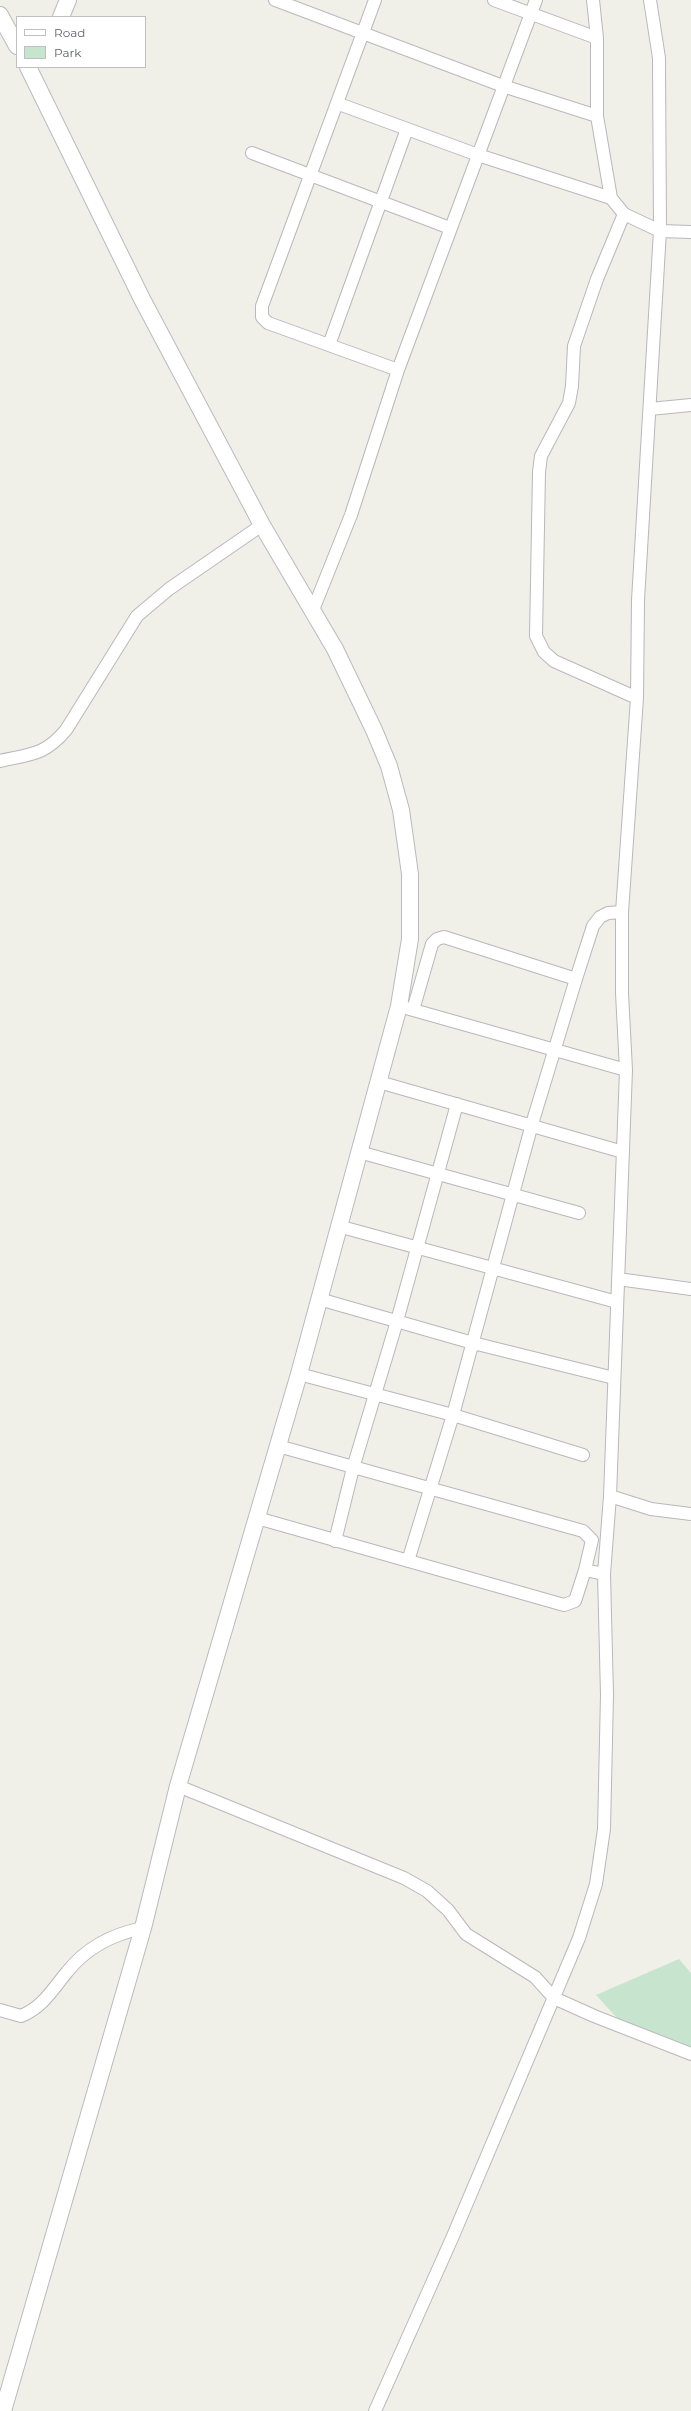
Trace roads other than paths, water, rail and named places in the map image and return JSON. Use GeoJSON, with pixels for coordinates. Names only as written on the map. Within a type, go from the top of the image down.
{"type":"FeatureCollection","features":[{"type":"Feature","properties":{"kind":"main road"},"geometry":{"type":"LineString","coordinates":[[61,16],[68,0]]}},
{"type":"Feature","properties":{"kind":"main road"},"geometry":{"type":"LineString","coordinates":[[0,16],[16,44]]}},
{"type":"Feature","properties":{"kind":"main road"},"geometry":{"type":"LineString","coordinates":[[3,2411],[143,1928],[178,1786],[299,1374],[378,1082],[406,1008],[410,939],[410,874],[401,810],[389,766],[355,689],[313,610],[262,525],[142,298],[39,86],[29,68]]}},
{"type":"Feature","properties":{"kind":"main road"},"geometry":{"type":"LineString","coordinates":[[39,86],[43,68]]}},
{"type":"Feature","properties":{"kind":"street"},"geometry":{"type":"LineString","coordinates":[[275,0],[292,3],[503,86],[597,116]]}},
{"type":"Feature","properties":{"kind":"street"},"geometry":{"type":"LineString","coordinates":[[375,0],[338,104],[262,306],[262,317],[268,323],[398,370]]}},
{"type":"Feature","properties":{"kind":"street"},"geometry":{"type":"LineString","coordinates":[[494,0],[596,38]]}},
{"type":"Feature","properties":{"kind":"street"},"geometry":{"type":"LineString","coordinates":[[313,610],[351,515],[398,370],[536,0]]}},
{"type":"Feature","properties":{"kind":"street"},"geometry":{"type":"LineString","coordinates":[[593,0],[596,38],[597,116],[611,198],[624,214],[660,231],[691,232]]}},
{"type":"Feature","properties":{"kind":"street"},"geometry":{"type":"LineString","coordinates":[[376,2411],[579,1938],[596,1884],[604,1829],[607,1695],[604,1574],[610,1496],[626,1070],[622,993],[622,912],[637,698],[638,600],[660,231],[660,58],[650,0]]}},
{"type":"Feature","properties":{"kind":"street"},"geometry":{"type":"LineString","coordinates":[[338,104],[478,155],[611,198]]}},
{"type":"Feature","properties":{"kind":"street"},"geometry":{"type":"LineString","coordinates":[[329,345],[407,129]]}},
{"type":"Feature","properties":{"kind":"street"},"geometry":{"type":"LineString","coordinates":[[252,153],[311,177],[450,228]]}},
{"type":"Feature","properties":{"kind":"street"},"geometry":{"type":"LineString","coordinates":[[624,214],[574,346],[572,386],[569,403],[541,456],[539,472],[536,636],[544,652],[554,661],[637,698]]}},
{"type":"Feature","properties":{"kind":"street"},"geometry":{"type":"LineString","coordinates":[[650,409],[691,405]]}},
{"type":"Feature","properties":{"kind":"street"},"geometry":{"type":"LineString","coordinates":[[0,761],[44,751],[53,745],[66,730],[137,616],[169,589],[262,525]]}},
{"type":"Feature","properties":{"kind":"street"},"geometry":{"type":"LineString","coordinates":[[408,1561],[473,1342],[532,1124],[593,926],[600,917],[608,913],[622,912]]}},
{"type":"Feature","properties":{"kind":"street"},"geometry":{"type":"LineString","coordinates":[[576,979],[444,937],[437,939],[432,944],[406,1008],[626,1070]]}},
{"type":"Feature","properties":{"kind":"street"},"geometry":{"type":"LineString","coordinates":[[378,1082],[532,1124],[623,1152]]}},
{"type":"Feature","properties":{"kind":"street"},"geometry":{"type":"LineString","coordinates":[[335,1541],[353,1468],[397,1321],[457,1104]]}},
{"type":"Feature","properties":{"kind":"street"},"geometry":{"type":"LineString","coordinates":[[358,1152],[579,1213]]}},
{"type":"Feature","properties":{"kind":"street"},"geometry":{"type":"LineString","coordinates":[[338,1226],[617,1302]]}},
{"type":"Feature","properties":{"kind":"street"},"geometry":{"type":"LineString","coordinates":[[618,1278],[691,1289]]}},
{"type":"Feature","properties":{"kind":"street"},"geometry":{"type":"LineString","coordinates":[[319,1299],[473,1342],[614,1378]]}},
{"type":"Feature","properties":{"kind":"street"},"geometry":{"type":"LineString","coordinates":[[299,1374],[452,1415],[583,1455]]}},
{"type":"Feature","properties":{"kind":"street"},"geometry":{"type":"LineString","coordinates":[[257,1518],[564,1605],[575,1601],[585,1570],[592,1540],[583,1531],[278,1446]]}},
{"type":"Feature","properties":{"kind":"street"},"geometry":{"type":"LineString","coordinates":[[610,1496],[651,1509],[691,1514]]}},
{"type":"Feature","properties":{"kind":"street"},"geometry":{"type":"LineString","coordinates":[[585,1570],[604,1574]]}},
{"type":"Feature","properties":{"kind":"street"},"geometry":{"type":"LineString","coordinates":[[178,1786],[397,1875],[427,1891],[448,1910],[466,1934],[518,1964],[535,1977],[554,1998],[594,2016],[691,2054]]}},
{"type":"Feature","properties":{"kind":"street"},"geometry":{"type":"LineString","coordinates":[[0,2010],[21,2016],[32,2012],[43,2004],[67,1971],[86,1952],[126,1932],[143,1928]]}}]}
